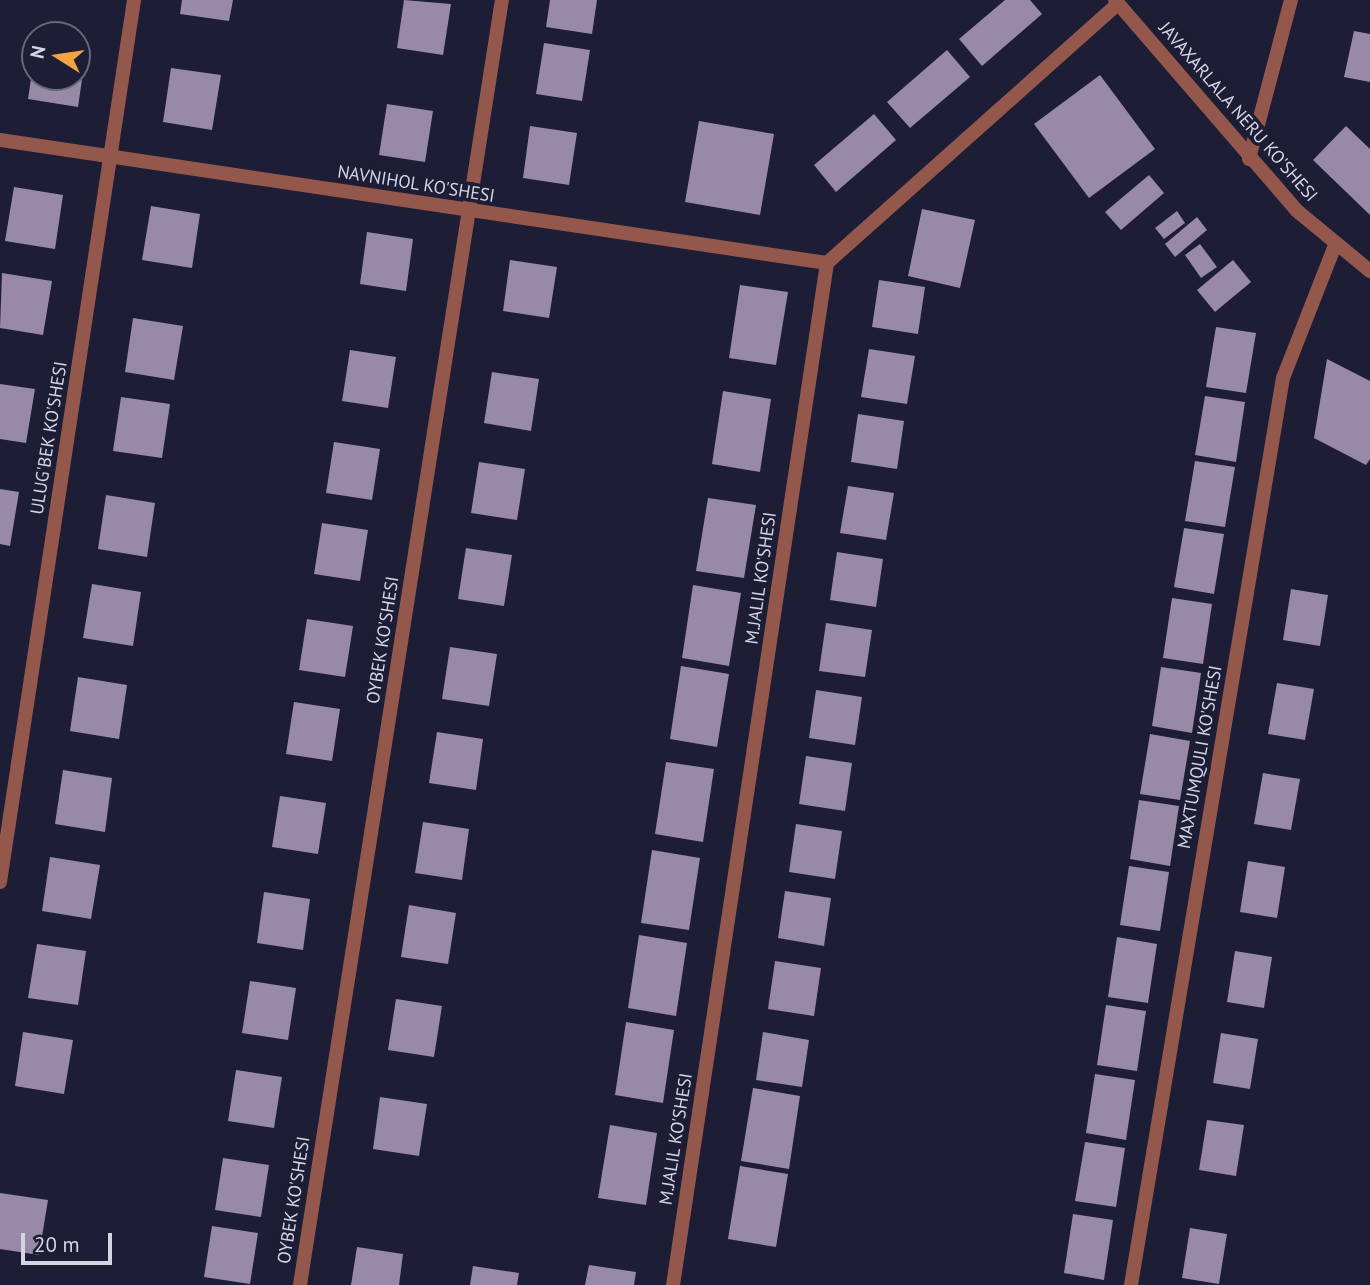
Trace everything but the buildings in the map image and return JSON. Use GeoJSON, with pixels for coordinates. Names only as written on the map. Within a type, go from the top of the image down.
{"type":"FeatureCollection","features":[{"type":"Feature","properties":{"kind":"street","name":"ULUG'BEK KO'SHESI"},"geometry":{"type":"LineString","coordinates":[[0,883],[135,0]]}},
{"type":"Feature","properties":{"kind":"street","name":"OYBEK KO'SHESI"},"geometry":{"type":"LineString","coordinates":[[300,1285],[471,212],[502,0]]}},
{"type":"Feature","properties":{"kind":"street"},"geometry":{"type":"LineString","coordinates":[[1249,159],[1291,0]]}},
{"type":"Feature","properties":{"kind":"street"},"geometry":{"type":"LineString","coordinates":[[827,263],[1117,2]]}},
{"type":"Feature","properties":{"kind":"street","name":"JAVAXARLALA NERU KO'SHESI"},"geometry":{"type":"LineString","coordinates":[[1117,2],[1249,159],[1296,210],[1370,271]]}},
{"type":"Feature","properties":{"kind":"street","name":"NAVNIHOL KO'SHESI"},"geometry":{"type":"LineString","coordinates":[[0,140],[827,263]]}},
{"type":"Feature","properties":{"kind":"street","name":"MAXTUMQULI KO'SHESI"},"geometry":{"type":"LineString","coordinates":[[1131,1285],[1283,378],[1336,243]]}},
{"type":"Feature","properties":{"kind":"street","name":"M.JALIL KO'SHESI"},"geometry":{"type":"LineString","coordinates":[[673,1285],[827,263]]}}]}
